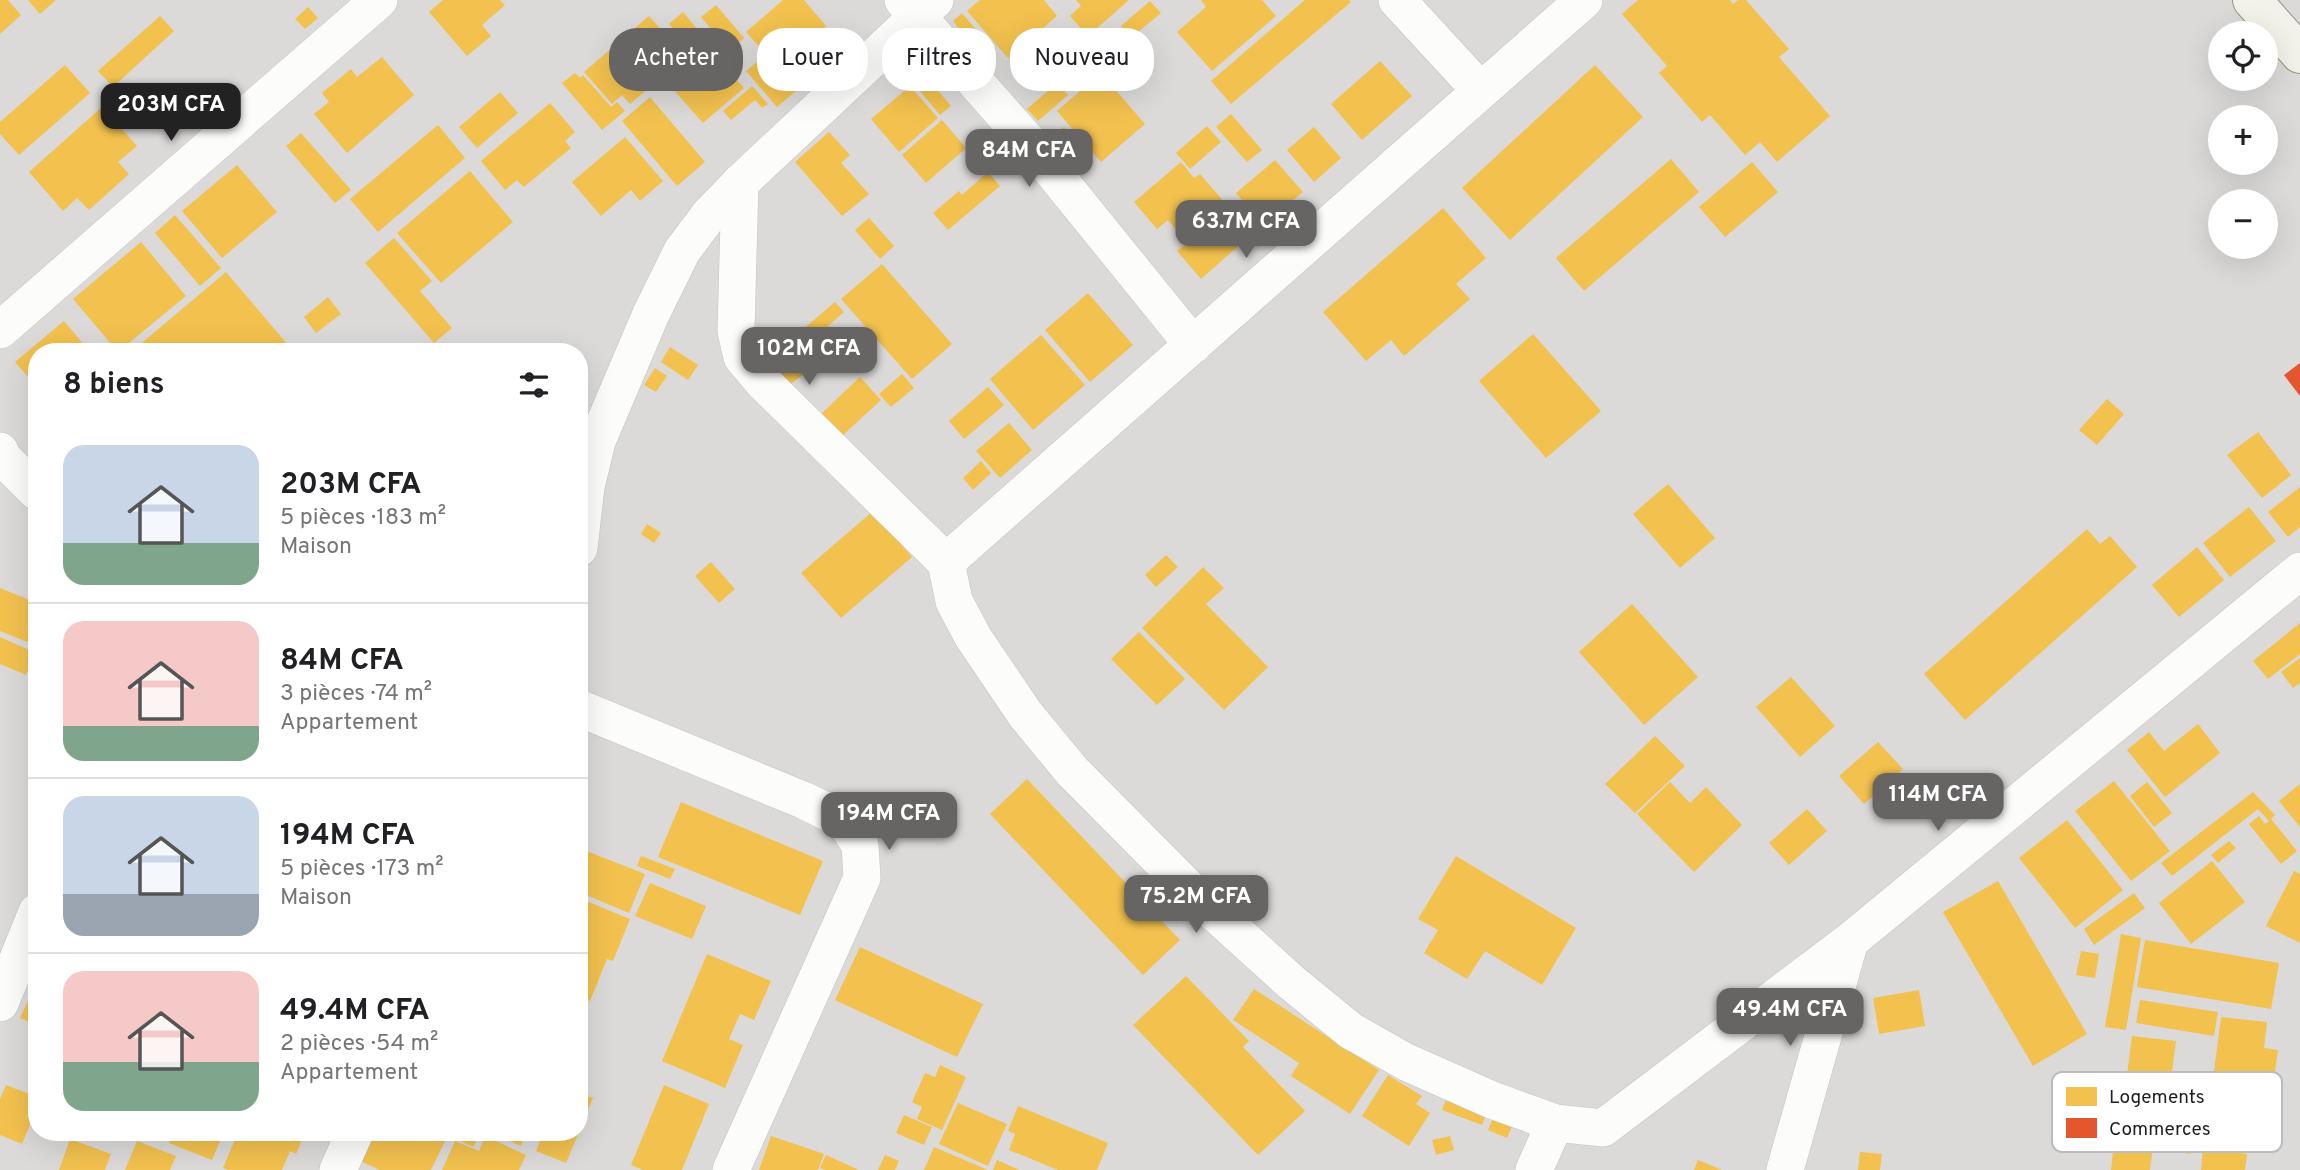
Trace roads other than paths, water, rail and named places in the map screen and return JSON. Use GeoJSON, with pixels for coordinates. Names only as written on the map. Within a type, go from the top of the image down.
{"type":"FeatureCollection","features":[{"type":"Feature","properties":{"kind":"main road"},"geometry":{"type":"LineString","coordinates":[[2252,0],[2300,54]]}},
{"type":"Feature","properties":{"kind":"street"},"geometry":{"type":"LineString","coordinates":[[0,330],[379,0]]}},
{"type":"Feature","properties":{"kind":"street"},"geometry":{"type":"LineString","coordinates":[[1397,0],[1480,90]]}},
{"type":"Feature","properties":{"kind":"street"},"geometry":{"type":"LineString","coordinates":[[946,562],[1584,0]]}},
{"type":"Feature","properties":{"kind":"street"},"geometry":{"type":"LineString","coordinates":[[588,478],[597,442],[651,314],[682,250],[709,215],[919,5],[1193,345]]}},
{"type":"Feature","properties":{"kind":"street"},"geometry":{"type":"LineString","coordinates":[[740,183],[736,331],[742,357],[946,562],[954,601],[973,637],[1025,714],[1072,771],[1194,894],[1291,982],[1351,1031],[1431,1073],[1492,1100],[1555,1123],[1603,1128],[1850,941],[2300,571]]}},
{"type":"Feature","properties":{"kind":"street"},"geometry":{"type":"LineString","coordinates":[[0,451],[2,457],[28,483]]}},
{"type":"Feature","properties":{"kind":"street"},"geometry":{"type":"LineString","coordinates":[[588,712],[803,800],[844,820],[860,845],[862,878],[731,1170]]}},
{"type":"Feature","properties":{"kind":"street"},"geometry":{"type":"LineString","coordinates":[[0,1003],[28,934]]}},
{"type":"Feature","properties":{"kind":"street"},"geometry":{"type":"LineString","coordinates":[[1785,1170],[1850,941]]}},
{"type":"Feature","properties":{"kind":"street"},"geometry":{"type":"LineString","coordinates":[[1534,1170],[1555,1123]]}},
{"type":"Feature","properties":{"kind":"street"},"geometry":{"type":"LineString","coordinates":[[338,1170],[351,1141]]}}]}
